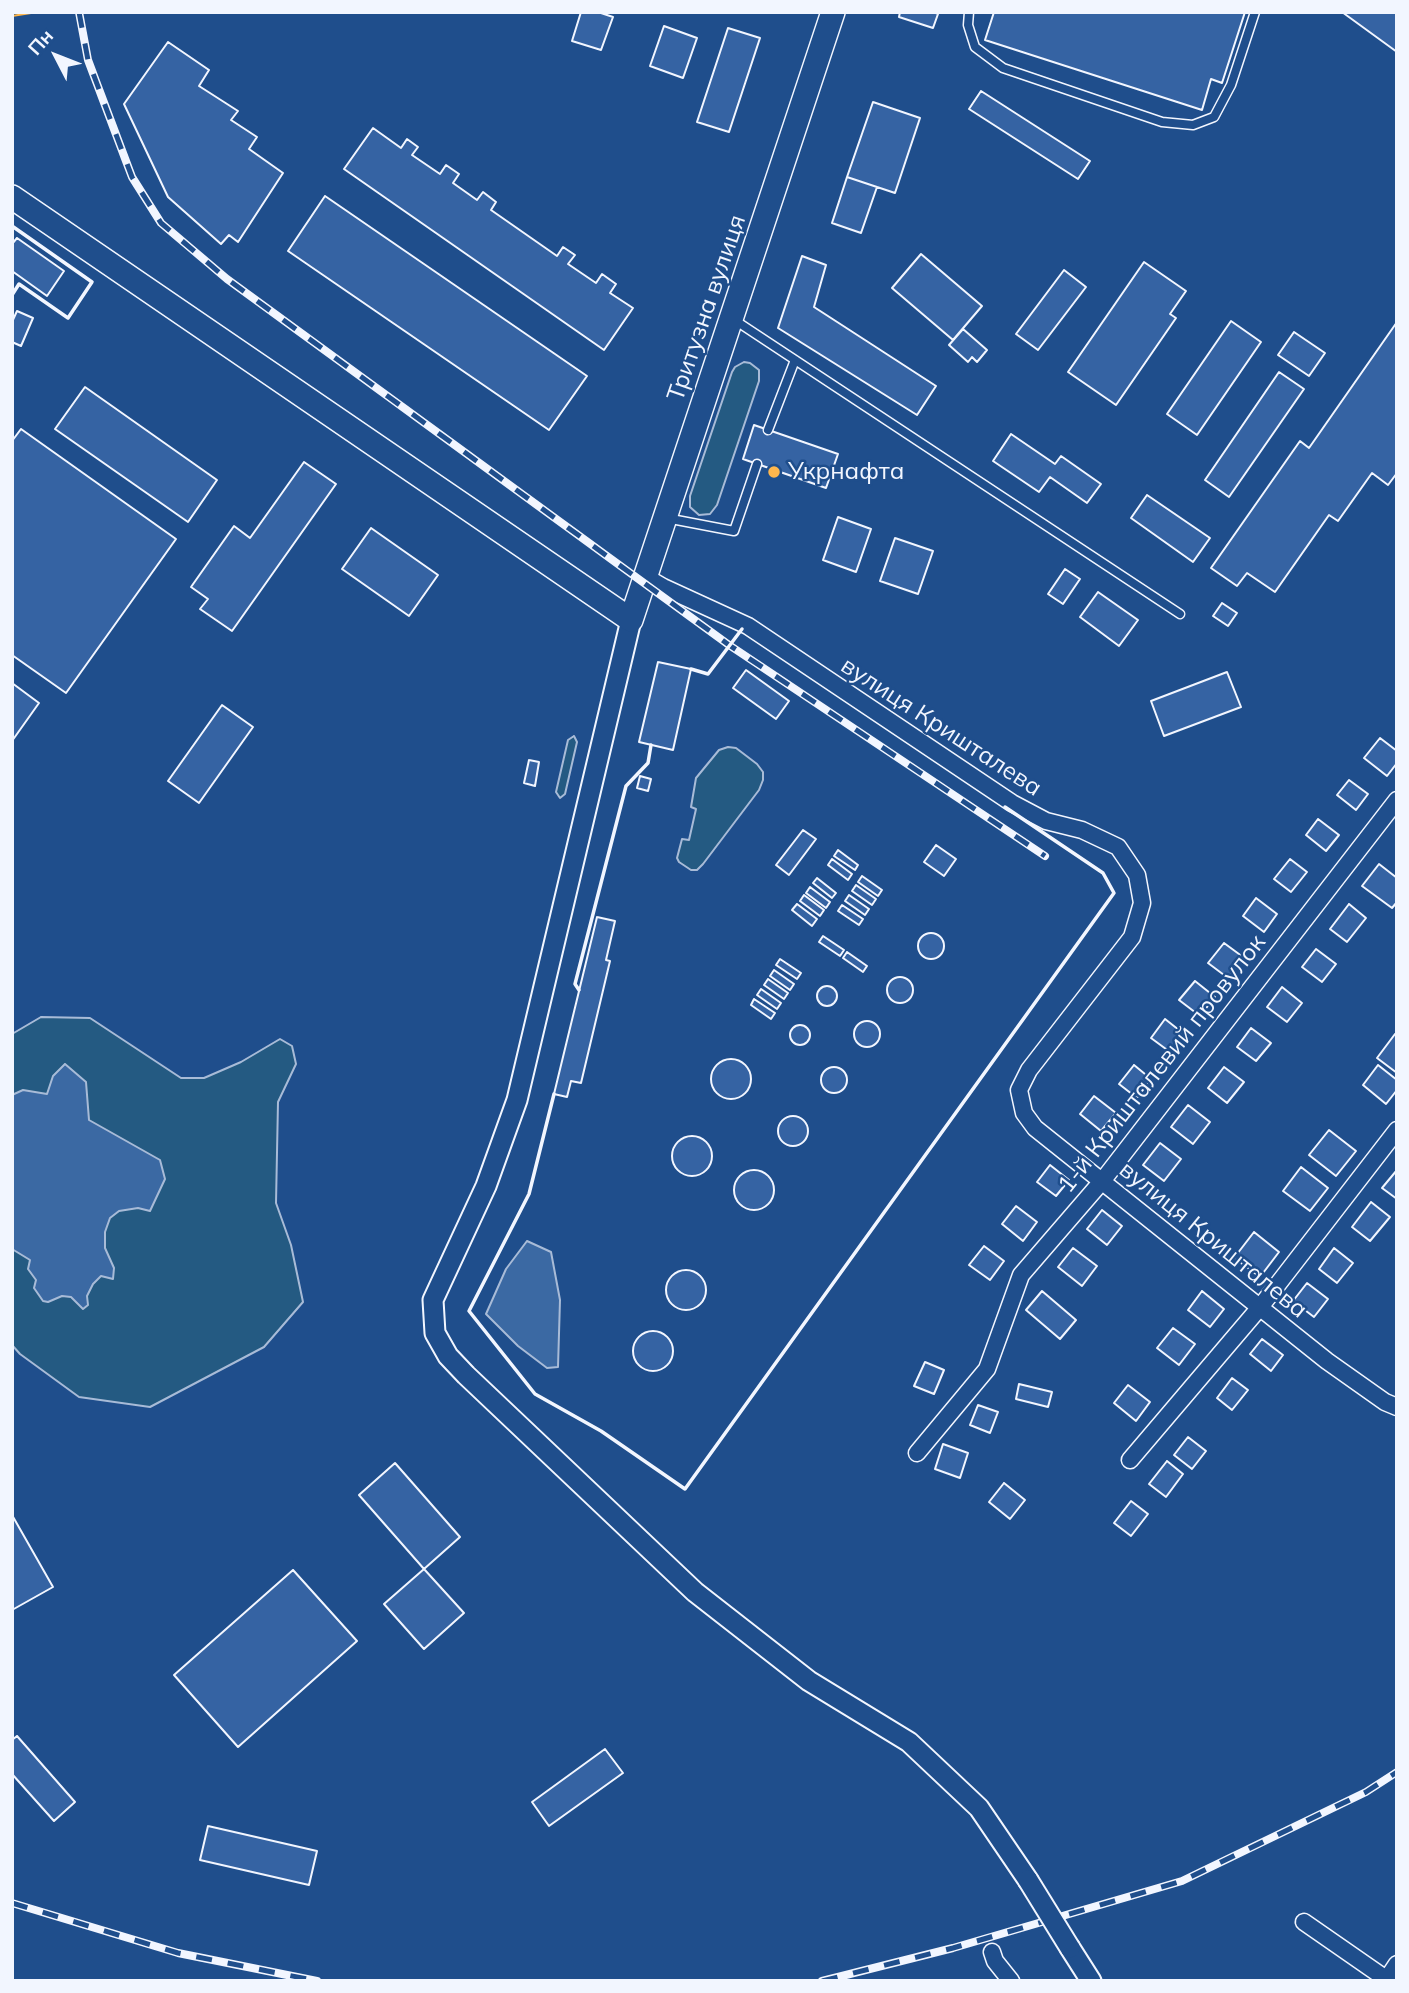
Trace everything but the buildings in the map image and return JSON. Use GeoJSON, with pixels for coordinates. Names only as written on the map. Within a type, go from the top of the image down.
{"type":"FeatureCollection","features":[{"type":"Feature","properties":{"kind":"main road","name":"Тритузна вулиця"},"geometry":{"type":"LineString","coordinates":[[631,620],[833,12]]}},
{"type":"Feature","properties":{"kind":"main road"},"geometry":{"type":"LineString","coordinates":[[12,197],[631,620]]}},
{"type":"Feature","properties":{"kind":"street","name":"вулиця Кришталева"},"geometry":{"type":"LineString","coordinates":[[644,576],[748,626],[1012,803],[1046,821],[1082,830],[1118,847],[1137,875],[1142,903],[1132,937],[1029,1070],[1019,1090],[1024,1113],[1035,1128],[1327,1361],[1385,1402],[1397,1407]]}},
{"type":"Feature","properties":{"kind":"street"},"geometry":{"type":"LineString","coordinates":[[631,620],[517,1100],[486,1186],[433,1300],[435,1333],[448,1356],[466,1375],[695,1592],[809,1681],[909,1742],[979,1808],[1091,1981]]}},
{"type":"Feature","properties":{"kind":"street","name":"1-й Кришталевий провулок"},"geometry":{"type":"LineString","coordinates":[[917,1453],[987,1369],[1021,1275],[1103,1180],[1397,800]]}},
{"type":"Feature","properties":{"kind":"street"},"geometry":{"type":"LineString","coordinates":[[1130,1461],[1261,1306],[1397,1130]]}},
{"type":"Feature","properties":{"kind":"street"},"geometry":{"type":"LineString","coordinates":[[1304,1922],[1388,1980],[1397,1964]]}},
{"type":"Feature","properties":{"kind":"street"},"geometry":{"type":"LineString","coordinates":[[992,1952],[995,1961],[1012,1981]]}},
{"type":"Feature","properties":{"kind":"lane"},"geometry":{"type":"LineString","coordinates":[[969,12],[968,25],[975,47],[1003,68],[1162,122],[1192,125],[1214,117],[1231,85],[1255,12]]}},
{"type":"Feature","properties":{"kind":"lane"},"geometry":{"type":"LineString","coordinates":[[732,318],[1180,614]]}},
{"type":"Feature","properties":{"kind":"lane"},"geometry":{"type":"LineString","coordinates":[[768,430],[795,360]]}},
{"type":"Feature","properties":{"kind":"lane"},"geometry":{"type":"LineString","coordinates":[[664,517],[734,531],[757,464]]}},
{"type":"Feature","properties":{"kind":"shaded area"},"geometry":{"type":"Polygon","coordinates":[[[744,362],[759,370],[759,381],[717,505],[710,514],[699,515],[690,507],[690,496],[732,372],[744,362]]]}},
{"type":"Feature","properties":{"kind":"shaded area"},"geometry":{"type":"Polygon","coordinates":[[[574,736],[577,742],[565,794],[560,798],[556,792],[568,740],[574,736]]]}},
{"type":"Feature","properties":{"kind":"shaded area"},"geometry":{"type":"Polygon","coordinates":[[[736,748],[757,764],[763,772],[763,780],[759,790],[703,864],[697,870],[691,870],[677,858],[682,839],[689,840],[696,809],[691,807],[696,778],[719,750],[736,748]]]}},
{"type":"Feature","properties":{"kind":"shaded area"},"geometry":{"type":"Polygon","coordinates":[[[41,1017],[90,1018],[181,1078],[204,1078],[241,1062],[280,1039],[292,1046],[296,1064],[278,1102],[276,1203],[291,1245],[303,1302],[264,1347],[150,1407],[79,1397],[20,1354],[12,1345],[12,1034],[41,1017]]]}},
{"type":"Feature","properties":{"kind":"shaded area"},"geometry":{"type":"Polygon","coordinates":[[[65,1064],[86,1082],[89,1120],[160,1160],[165,1179],[150,1211],[138,1208],[119,1211],[110,1218],[105,1232],[105,1248],[114,1268],[113,1279],[101,1276],[93,1284],[87,1296],[88,1305],[83,1309],[71,1297],[62,1296],[48,1302],[43,1301],[34,1288],[36,1280],[28,1269],[30,1260],[12,1249],[12,1095],[23,1090],[47,1094],[53,1076],[65,1064]]]}},
{"type":"Feature","properties":{"kind":"shaded area"},"geometry":{"type":"Polygon","coordinates":[[[527,1241],[551,1252],[560,1300],[558,1367],[547,1368],[518,1346],[486,1314],[506,1269],[527,1241]]]}},
{"type":"Feature","properties":{"kind":"railway"},"geometry":{"type":"LineString","coordinates":[[79,12],[88,60],[132,177],[161,223],[227,279],[729,645],[1045,856]]}},
{"type":"Feature","properties":{"kind":"railway"},"geometry":{"type":"LineString","coordinates":[[822,1981],[953,1948],[1182,1881],[1366,1792],[1397,1772]]}},
{"type":"Feature","properties":{"kind":"railway"},"geometry":{"type":"LineString","coordinates":[[12,1903],[178,1953],[317,1981]]}},
{"type":"Feature","properties":{"kind":"wall"},"geometry":{"type":"LineString","coordinates":[[12,226],[92,282],[68,318],[19,284],[12,295]]}},
{"type":"Feature","properties":{"kind":"wall"},"geometry":{"type":"LineString","coordinates":[[691,669],[708,674],[742,629]]}},
{"type":"Feature","properties":{"kind":"wall"},"geometry":{"type":"LineString","coordinates":[[579,990],[575,984],[626,786],[648,763],[651,745]]}},
{"type":"Feature","properties":{"kind":"wall"},"geometry":{"type":"LineString","coordinates":[[554,1094],[529,1194],[469,1311],[535,1394],[601,1431],[685,1489],[1114,893],[1103,873],[1005,807]]}},
{"type":"Feature","properties":{"kind":"power"},"geometry":{"type":"LineString","coordinates":[[12,16],[37,12]]}},
{"type":"Feature","properties":{"kind":"place","name":"Укрнафта"},"geometry":{"type":"Point","coordinates":[774,472]}}]}
